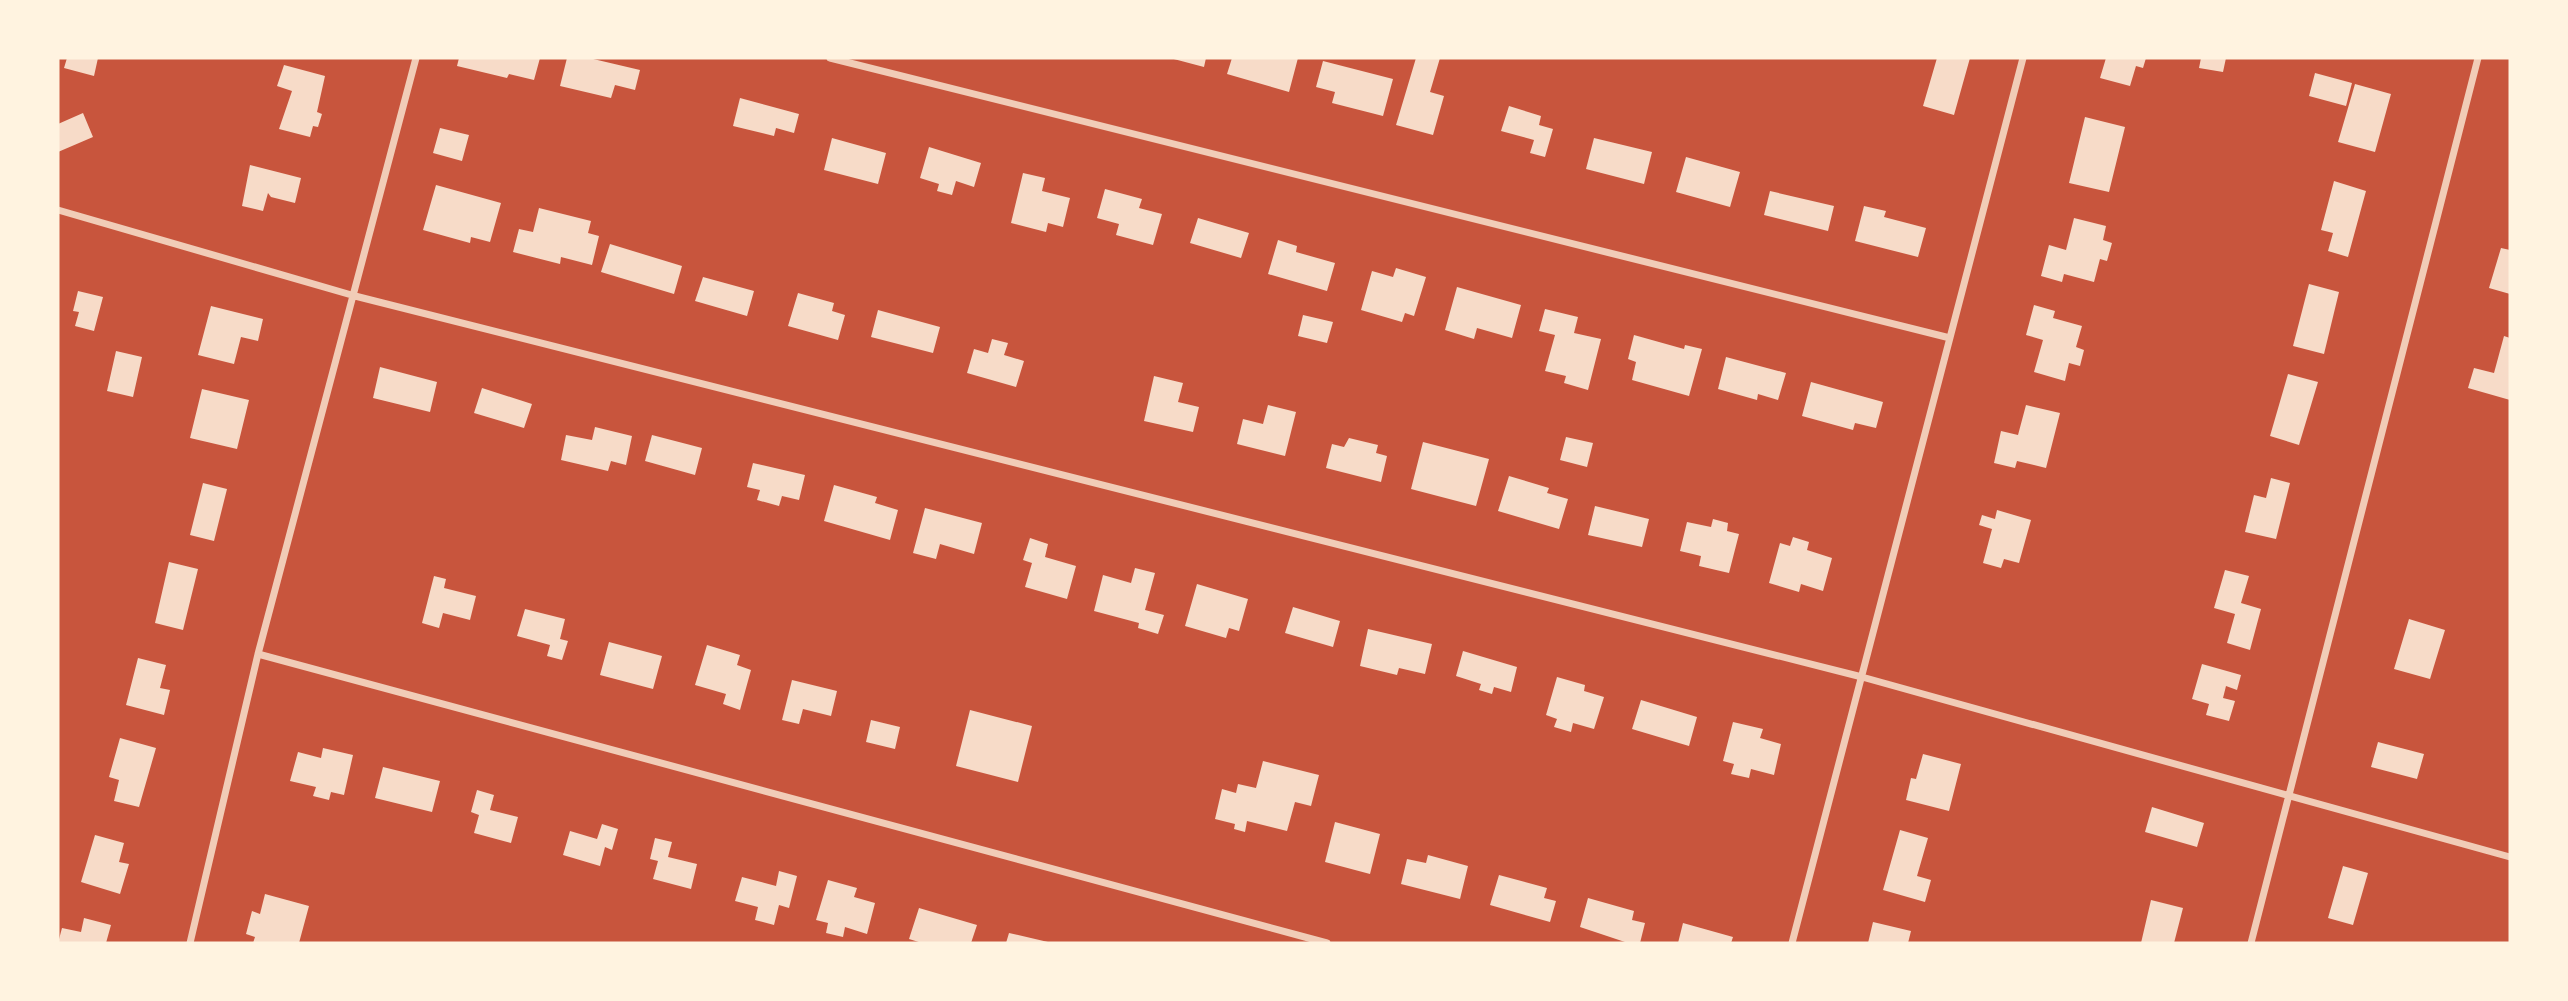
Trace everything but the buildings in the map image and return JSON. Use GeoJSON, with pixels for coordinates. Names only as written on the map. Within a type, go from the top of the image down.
{"type":"FeatureCollection","features":[{"type":"Feature","properties":{"kind":"street"},"geometry":{"type":"LineString","coordinates":[[190,943],[258,654],[416,58]]}},
{"type":"Feature","properties":{"kind":"street"},"geometry":{"type":"LineString","coordinates":[[830,58],[1950,338]]}},
{"type":"Feature","properties":{"kind":"street"},"geometry":{"type":"LineString","coordinates":[[1792,943],[2023,58]]}},
{"type":"Feature","properties":{"kind":"street"},"geometry":{"type":"LineString","coordinates":[[2251,943],[2478,58]]}},
{"type":"Feature","properties":{"kind":"street"},"geometry":{"type":"LineString","coordinates":[[58,210],[355,296],[1862,677],[2510,857]]}},
{"type":"Feature","properties":{"kind":"street"},"geometry":{"type":"LineString","coordinates":[[258,654],[1327,943]]}}]}
